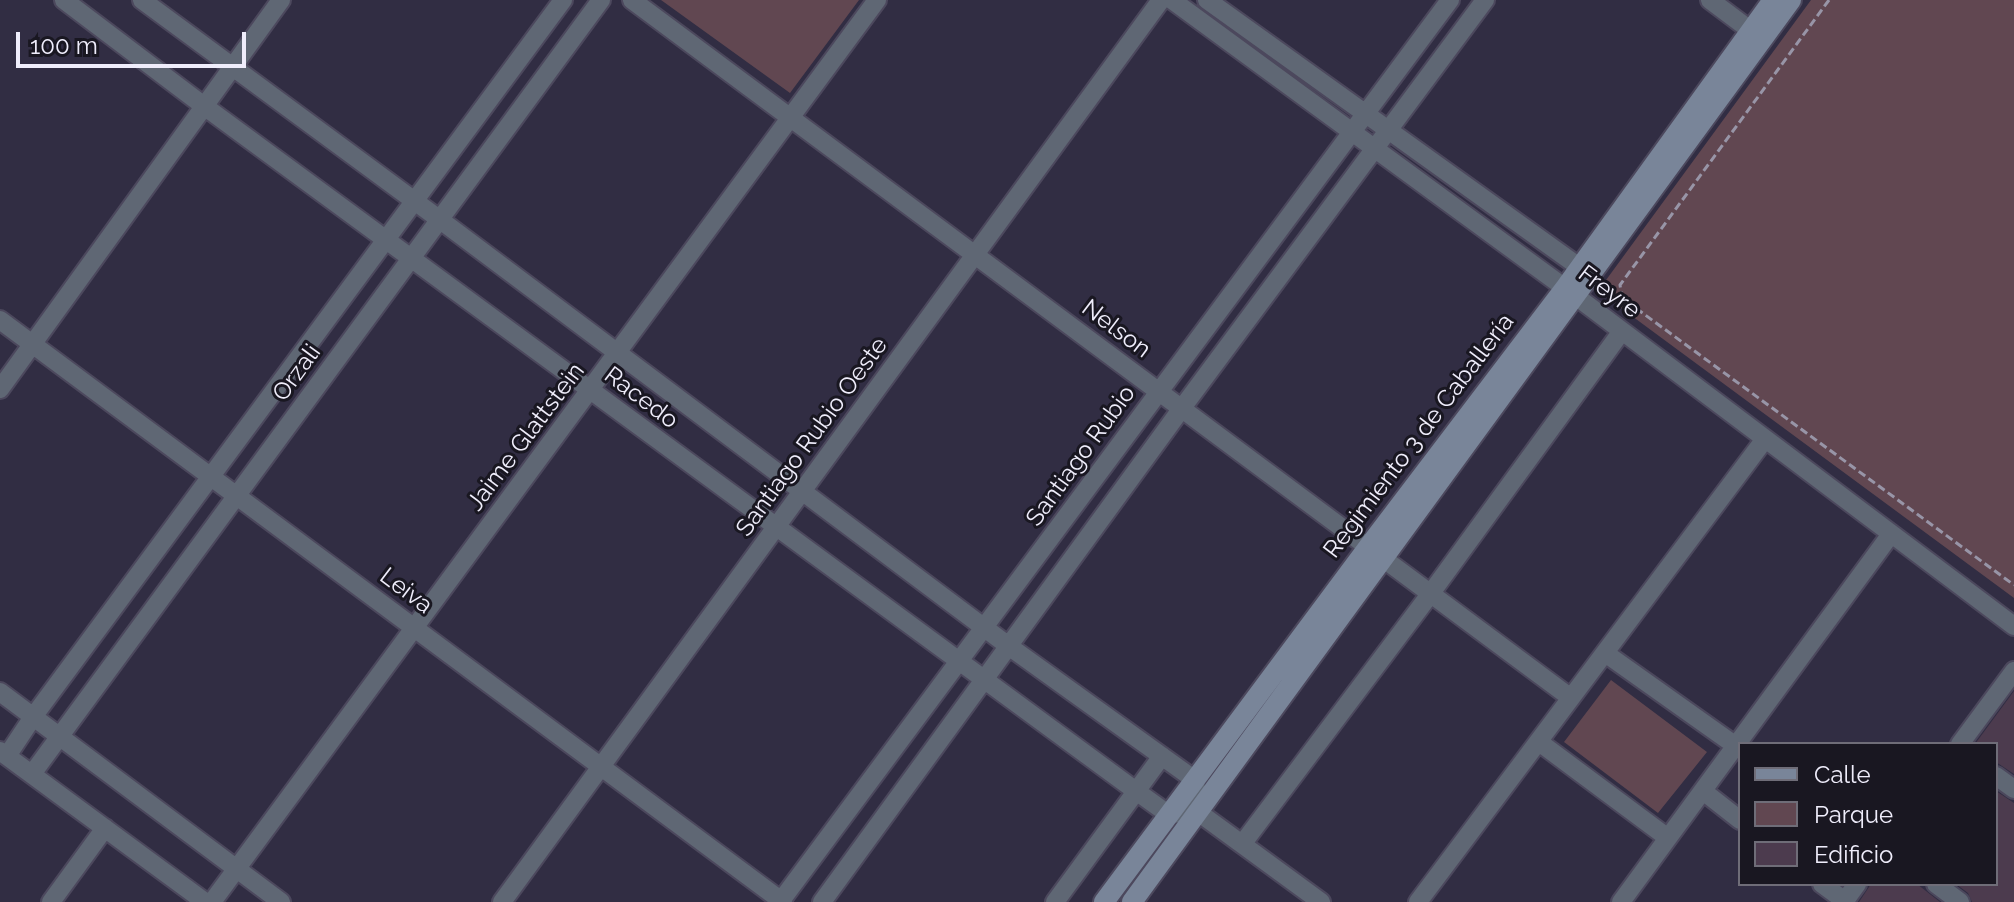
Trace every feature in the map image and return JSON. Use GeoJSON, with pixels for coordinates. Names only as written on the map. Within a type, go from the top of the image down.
{"type":"FeatureCollection","features":[{"type":"Feature","properties":{"kind":"street","name":"Racedo"},"geometry":{"type":"LineString","coordinates":[[64,0],[959,663],[1168,814]]}},
{"type":"Feature","properties":{"kind":"street","name":"Racedo"},"geometry":{"type":"LineString","coordinates":[[142,0],[1010,647],[1195,780]]}},
{"type":"Feature","properties":{"kind":"street"},"geometry":{"type":"LineString","coordinates":[[0,389],[281,0]]}},
{"type":"Feature","properties":{"kind":"street","name":"Orzali"},"geometry":{"type":"LineString","coordinates":[[4,753],[212,477],[563,0]]}},
{"type":"Feature","properties":{"kind":"street","name":"Orzali"},"geometry":{"type":"LineString","coordinates":[[32,774],[601,0]]}},
{"type":"Feature","properties":{"kind":"street","name":"Nelson"},"geometry":{"type":"LineString","coordinates":[[632,0],[1571,698]]}},
{"type":"Feature","properties":{"kind":"street","name":"Jaime Glattstein"},"geometry":{"type":"LineString","coordinates":[[212,902],[877,0]]}},
{"type":"Feature","properties":{"kind":"street","name":"Santiago Rubio Oeste"},"geometry":{"type":"LineString","coordinates":[[502,902],[1161,0]]}},
{"type":"Feature","properties":{"kind":"street","name":"Freyre"},"geometry":{"type":"LineString","coordinates":[[1172,0],[1570,292],[2014,626]]}},
{"type":"Feature","properties":{"kind":"street","name":"Freyre"},"geometry":{"type":"LineString","coordinates":[[1207,0],[1585,272]]}},
{"type":"Feature","properties":{"kind":"street","name":"Santiago Rubio"},"geometry":{"type":"LineString","coordinates":[[782,902],[1450,0]]}},
{"type":"Feature","properties":{"kind":"street"},"geometry":{"type":"LineString","coordinates":[[822,902],[1182,408],[1485,0]]}},
{"type":"Feature","properties":{"kind":"street"},"geometry":{"type":"LineString","coordinates":[[1710,0],[1756,35]]}},
{"type":"Feature","properties":{"kind":"street","name":"Regimiento 3 de Caballería"},"geometry":{"type":"LineString","coordinates":[[1756,35],[1773,0]]}},
{"type":"Feature","properties":{"kind":"street","name":"Regimiento 3 de Caballería"},"geometry":{"type":"LineString","coordinates":[[1104,902],[1168,814],[1377,552],[1756,35],[1791,0]]}},
{"type":"Feature","properties":{"kind":"street","name":"Leiva"},"geometry":{"type":"LineString","coordinates":[[0,320],[782,902]]}},
{"type":"Feature","properties":{"kind":"street"},"geometry":{"type":"LineString","coordinates":[[1243,843],[1622,331]]}},
{"type":"Feature","properties":{"kind":"street"},"geometry":{"type":"LineString","coordinates":[[1418,902],[1765,439]]}},
{"type":"Feature","properties":{"kind":"street"},"geometry":{"type":"LineString","coordinates":[[1739,742],[1891,534]]}},
{"type":"Feature","properties":{"kind":"street","name":"Regimiento 3 de Caballería"},"geometry":{"type":"LineString","coordinates":[[1132,902],[1198,812],[1377,552]]}},
{"type":"Feature","properties":{"kind":"street"},"geometry":{"type":"LineString","coordinates":[[1605,653],[1736,746]]}},
{"type":"Feature","properties":{"kind":"street"},"geometry":{"type":"LineString","coordinates":[[1961,742],[2014,671]]}},
{"type":"Feature","properties":{"kind":"street"},"geometry":{"type":"LineString","coordinates":[[0,692],[281,902]]}},
{"type":"Feature","properties":{"kind":"street"},"geometry":{"type":"LineString","coordinates":[[1539,742],[1668,838]]}},
{"type":"Feature","properties":{"kind":"street"},"geometry":{"type":"LineString","coordinates":[[1621,902],[1738,743]]}},
{"type":"Feature","properties":{"kind":"street"},"geometry":{"type":"LineString","coordinates":[[4,753],[205,902]]}},
{"type":"Feature","properties":{"kind":"street"},"geometry":{"type":"LineString","coordinates":[[1055,902],[1162,756]]}},
{"type":"Feature","properties":{"kind":"street"},"geometry":{"type":"LineString","coordinates":[[1195,780],[1198,812]]}},
{"type":"Feature","properties":{"kind":"street"},"geometry":{"type":"LineString","coordinates":[[1703,791],[1738,818]]}},
{"type":"Feature","properties":{"kind":"street"},"geometry":{"type":"LineString","coordinates":[[1168,814],[1198,812],[1321,902]]}},
{"type":"Feature","properties":{"kind":"street"},"geometry":{"type":"LineString","coordinates":[[51,902],[105,828]]}},
{"type":"Feature","properties":{"kind":"street"},"geometry":{"type":"LineString","coordinates":[[1824,886],[1844,902]]}},
{"type":"Feature","properties":{"kind":"street"},"geometry":{"type":"LineString","coordinates":[[1939,886],[1960,902]]}},
{"type":"Feature","properties":{"kind":"path"},"geometry":{"type":"LineString","coordinates":[[1829,0],[1620,285],[1622,298],[2014,585]]}},
{"type":"Feature","properties":{"kind":"green space"},"geometry":{"type":"Polygon","coordinates":[[[661,0],[859,0],[790,93],[661,0]]]}},
{"type":"Feature","properties":{"kind":"green space"},"geometry":{"type":"Polygon","coordinates":[[[1811,0],[2014,0],[2014,598],[1598,291],[1811,0]]]}},
{"type":"Feature","properties":{"kind":"green space"},"geometry":{"type":"Polygon","coordinates":[[[1611,680],[1707,752],[1658,813],[1564,742],[1611,680]]]}},
{"type":"Feature","properties":{"kind":"building"},"geometry":{"type":"Polygon","coordinates":[[[2014,691],[2014,774],[1998,763],[1998,742],[1976,742],[2014,691]]]}},
{"type":"Feature","properties":{"kind":"building"},"geometry":{"type":"Polygon","coordinates":[[[1998,792],[2014,803],[2014,902],[1972,902],[1968,893],[1959,886],[1998,886],[1998,792]]]}},
{"type":"Feature","properties":{"kind":"building"},"geometry":{"type":"Polygon","coordinates":[[[1870,886],[1920,886],[1940,902],[1859,902],[1870,886]]]}}]}
